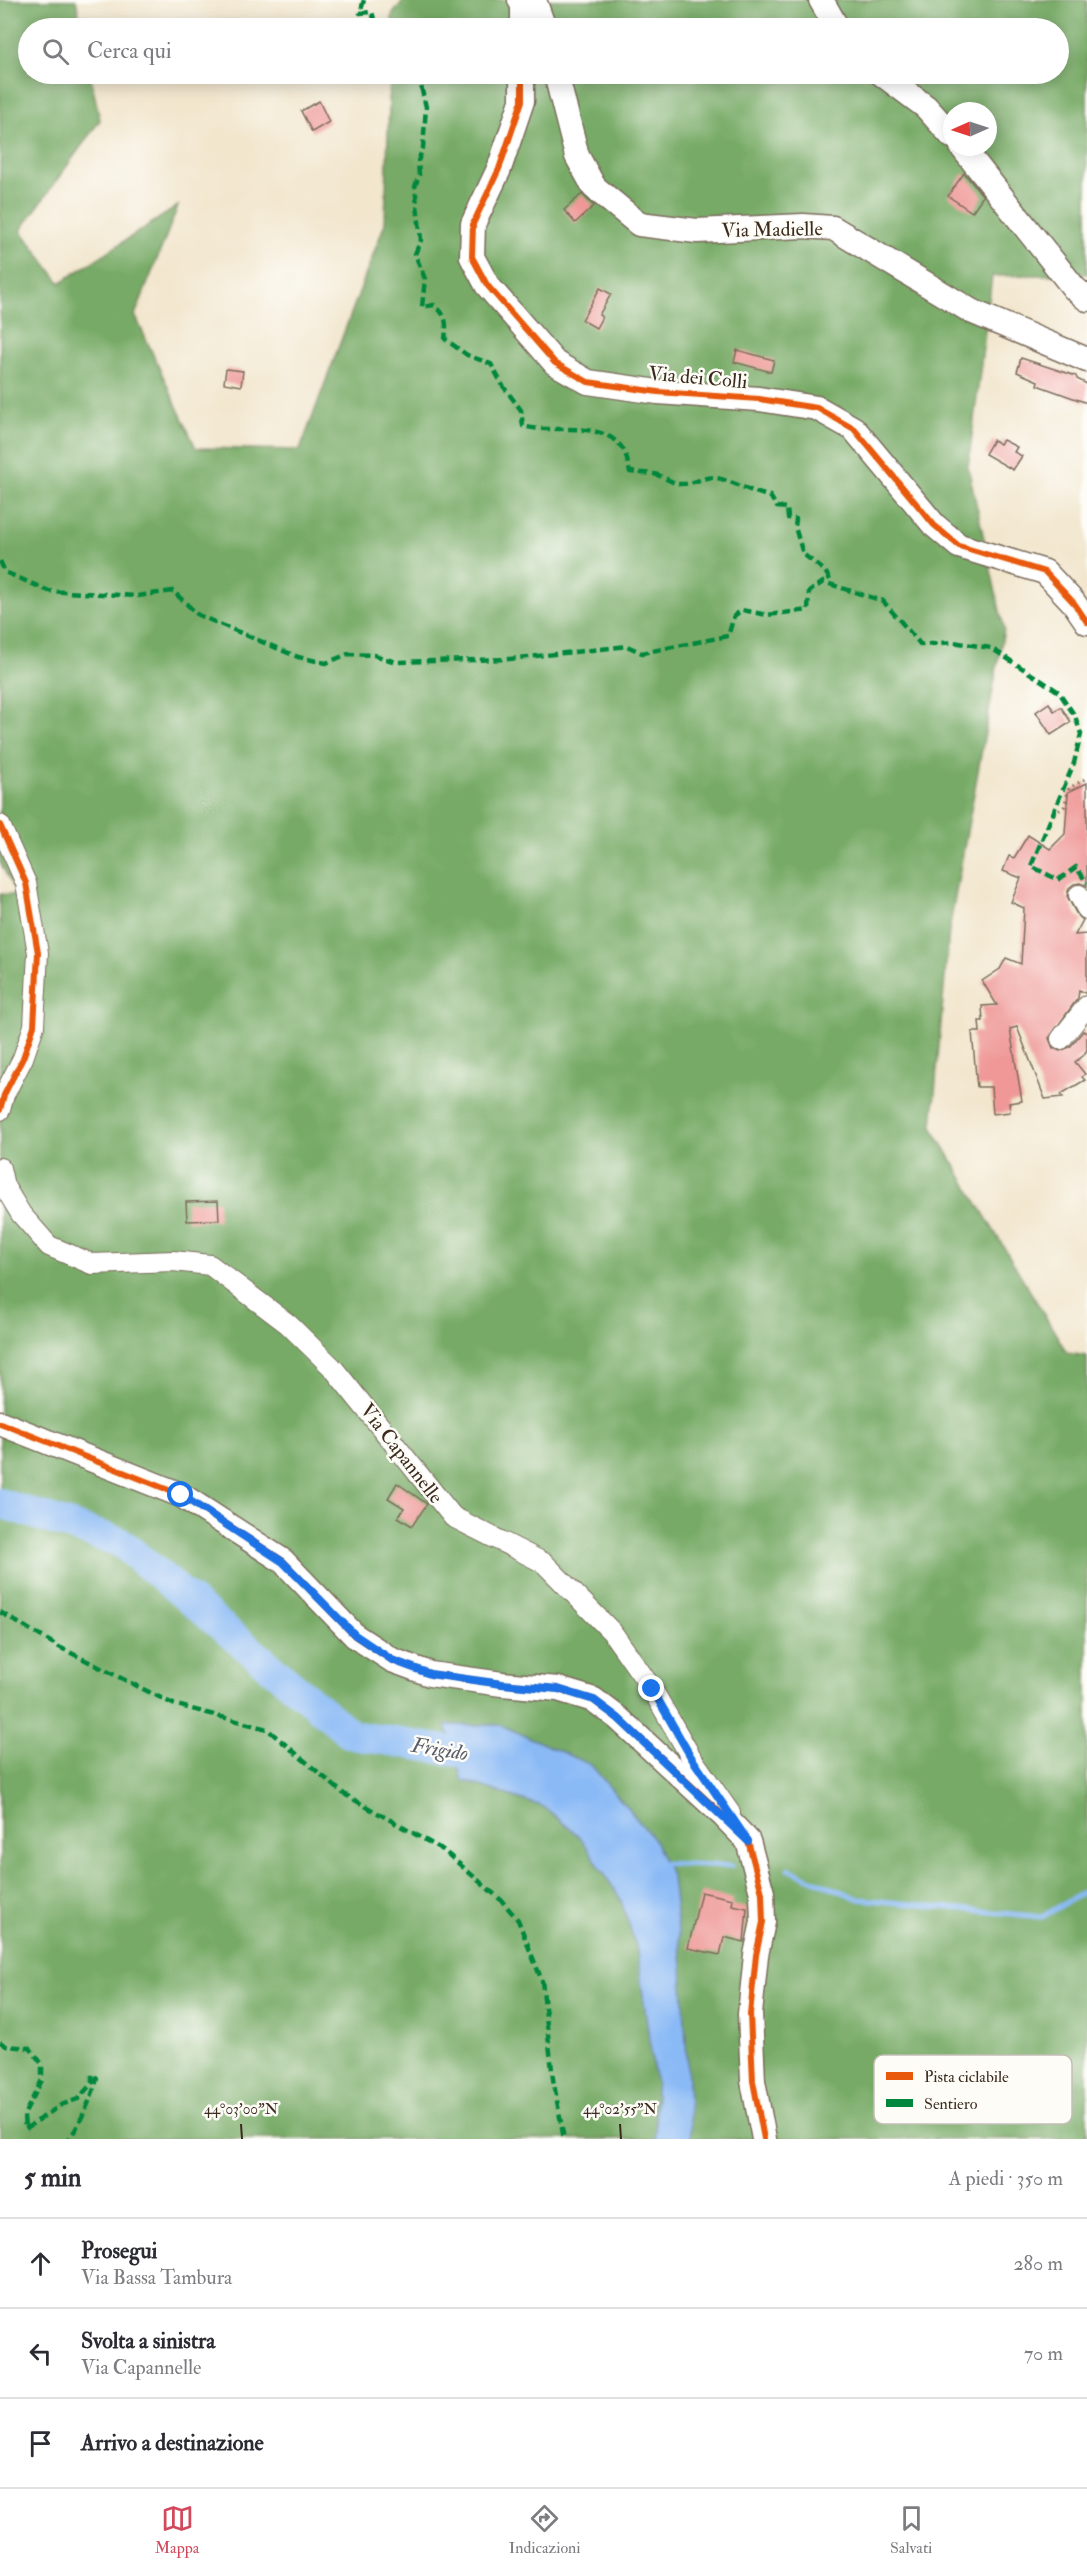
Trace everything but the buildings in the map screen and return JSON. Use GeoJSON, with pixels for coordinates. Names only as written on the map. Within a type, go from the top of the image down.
{"type":"FeatureCollection","features":[{"type":"Feature","properties":{"kind":"street"},"geometry":{"type":"LineString","coordinates":[[520,0],[523,6],[523,18]]}},
{"type":"Feature","properties":{"kind":"street"},"geometry":{"type":"LineString","coordinates":[[534,0],[540,18]]}},
{"type":"Feature","properties":{"kind":"street"},"geometry":{"type":"LineString","coordinates":[[821,0],[831,18]]}},
{"type":"Feature","properties":{"kind":"street","name":"Via dei Colli"},"geometry":{"type":"LineString","coordinates":[[522,84],[522,101],[499,169],[473,224],[472,257],[487,285],[555,363],[588,382],[658,392],[759,399],[817,408],[854,429],[934,525],[959,546],[1045,572],[1074,603],[1087,622]]}},
{"type":"Feature","properties":{"kind":"street","name":"Via Madielle"},"geometry":{"type":"LineString","coordinates":[[559,84],[578,156],[594,187],[639,224],[697,231],[803,226],[833,228],[970,311],[1087,360]]}},
{"type":"Feature","properties":{"kind":"street"},"geometry":{"type":"LineString","coordinates":[[895,84],[926,107],[943,126]]}},
{"type":"Feature","properties":{"kind":"street"},"geometry":{"type":"LineString","coordinates":[[969,156],[1074,288],[1087,299]]}},
{"type":"Feature","properties":{"kind":"street"},"geometry":{"type":"LineString","coordinates":[[0,825],[26,883],[39,953],[34,1026],[23,1058],[4,1095],[0,1110]]}},
{"type":"Feature","properties":{"kind":"street"},"geometry":{"type":"LineString","coordinates":[[1061,1039],[1087,1006]]}},
{"type":"Feature","properties":{"kind":"street","name":"Via Capannelle"},"geometry":{"type":"LineString","coordinates":[[0,1168],[4,1186],[21,1214],[49,1246],[92,1264],[173,1261],[210,1265],[288,1324],[348,1386],[453,1517],[544,1563],[612,1632],[652,1689],[691,1757],[748,1841]]}},
{"type":"Feature","properties":{"kind":"street"},"geometry":{"type":"LineString","coordinates":[[0,1423],[181,1495],[283,1562],[355,1635],[392,1660],[430,1674],[558,1689],[594,1700],[618,1718],[748,1841],[762,1893],[763,1922],[756,1955],[750,2014],[753,2081],[764,2139]]}},
{"type":"Feature","properties":{"kind":"path"},"geometry":{"type":"LineString","coordinates":[[1054,814],[1064,807],[1069,788],[1087,778]]}},
{"type":"Feature","properties":{"kind":"green space"},"geometry":{"type":"Polygon","coordinates":[[[0,0],[76,0],[80,18],[18,18],[18,84],[92,84],[100,120],[21,230],[60,283],[178,206],[135,315],[196,448],[300,450],[385,223],[390,84],[1069,84],[1069,18],[392,18],[404,0],[1087,0],[1087,274],[992,276],[968,467],[1004,629],[949,930],[932,1127],[1067,1353],[1087,1356],[1087,2139],[0,2139],[0,894],[17,895],[0,862],[0,0]]]}},
{"type":"Feature","properties":{"kind":"water"},"geometry":{"type":"Polygon","coordinates":[[[446,1725],[501,1725],[591,1765],[653,1838],[672,1878],[682,1964],[691,2139],[655,2139],[656,2087],[636,1946],[620,1898],[581,1838],[544,1807],[462,1780],[446,1725]]]}},
{"type":"Feature","properties":{"kind":"waterway","name":"Frigido"},"geometry":{"type":"LineString","coordinates":[[0,1503],[120,1542],[352,1735],[495,1758]]}},
{"type":"Feature","properties":{"kind":"waterway"},"geometry":{"type":"LineString","coordinates":[[659,1863],[732,1866]]}},
{"type":"Feature","properties":{"kind":"waterway"},"geometry":{"type":"LineString","coordinates":[[788,1869],[859,1899],[1042,1917],[1087,1890]]}},
{"type":"Feature","properties":{"kind":"marked path"},"geometry":{"type":"LineString","coordinates":[[364,0],[360,13],[372,12],[374,18]]}},
{"type":"Feature","properties":{"kind":"marked path"},"geometry":{"type":"LineString","coordinates":[[420,84],[426,107],[423,148],[418,161],[419,175],[415,187],[421,240],[415,254],[425,279],[422,307],[434,305],[444,316],[445,339],[467,355],[491,364],[503,386],[521,410],[523,426],[590,430],[614,439],[623,449],[630,472],[654,474],[680,484],[712,477],[770,496],[777,507],[787,508],[788,518],[796,519],[795,527],[803,554],[825,571],[833,585]]}},
{"type":"Feature","properties":{"kind":"marked path"},"geometry":{"type":"LineString","coordinates":[[0,561],[5,572],[49,591],[137,596],[173,591],[198,615],[298,657],[326,663],[348,654],[374,655],[396,662],[510,659],[627,646],[642,653],[728,636],[734,616],[742,610],[767,615],[808,610],[809,592],[823,582],[883,601],[921,645],[953,642],[991,648],[1059,692],[1075,716],[1081,734],[1074,763],[1031,866],[1058,880],[1076,867],[1087,883]]}},
{"type":"Feature","properties":{"kind":"marked path"},"geometry":{"type":"LineString","coordinates":[[0,1612],[59,1647],[173,1704],[267,1729],[344,1794],[443,1850],[501,1900],[518,1920],[542,1981],[553,2079],[564,2139]]}},
{"type":"Feature","properties":{"kind":"marked path"},"geometry":{"type":"LineString","coordinates":[[0,2042],[6,2046],[30,2048],[42,2064],[42,2080],[24,2115],[25,2129],[61,2105],[78,2099],[92,2083],[92,2074],[97,2078],[85,2110],[69,2139]]}},
{"type":"Feature","properties":{"kind":"cycle path"},"geometry":{"type":"LineString","coordinates":[[522,84],[522,101],[499,169],[473,224],[472,257],[487,285],[555,363],[588,382],[658,392],[759,399],[817,408],[854,429],[934,525],[959,546],[1045,572],[1074,603],[1087,622]]}},
{"type":"Feature","properties":{"kind":"cycle path"},"geometry":{"type":"LineString","coordinates":[[0,825],[26,883],[38,953],[34,1026],[23,1058],[4,1095],[0,1110]]}},
{"type":"Feature","properties":{"kind":"cycle path"},"geometry":{"type":"LineString","coordinates":[[0,1423],[181,1495],[283,1561],[355,1636],[392,1660],[430,1674],[558,1689],[594,1700],[618,1718],[723,1815],[748,1841],[762,1893],[763,1922],[756,1955],[750,2014],[753,2081],[764,2139]]}},
{"type":"Feature","properties":{"kind":"route"},"geometry":{"type":"LineString","coordinates":[[181,1495],[283,1562],[355,1635],[392,1660],[430,1674],[558,1689],[594,1700],[618,1718],[748,1841],[691,1757],[652,1689]]}}]}
